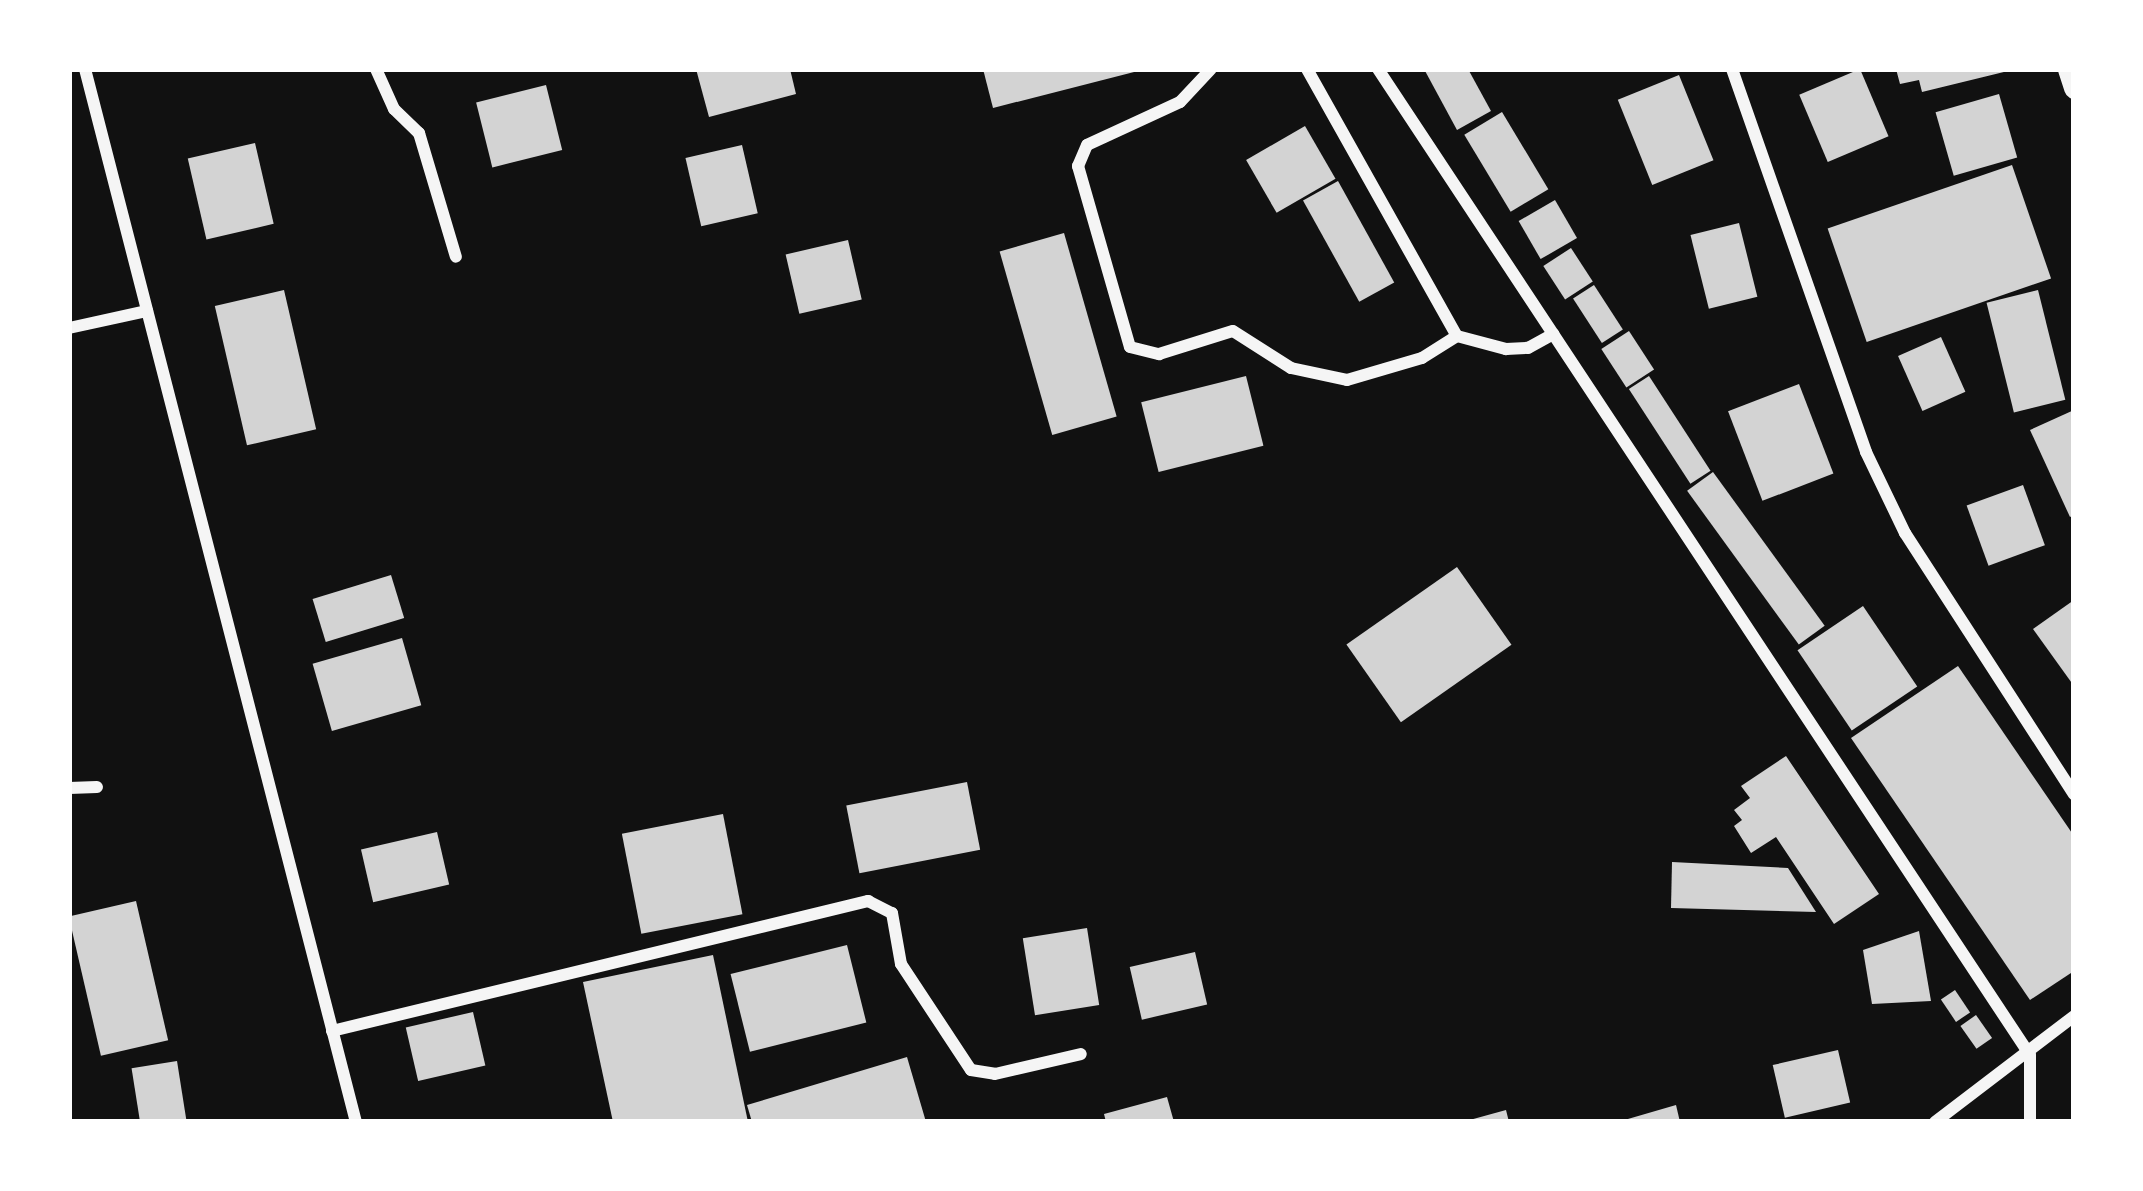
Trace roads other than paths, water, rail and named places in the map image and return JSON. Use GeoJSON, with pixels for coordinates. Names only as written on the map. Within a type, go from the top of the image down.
{"type":"FeatureCollection","features":[{"type":"Feature","properties":{"kind":"street"},"geometry":{"type":"LineString","coordinates":[[85,69],[356,1122]]}},
{"type":"Feature","properties":{"kind":"street"},"geometry":{"type":"LineString","coordinates":[[376,69],[394,109],[419,134],[456,257]]}},
{"type":"Feature","properties":{"kind":"street"},"geometry":{"type":"LineString","coordinates":[[1211,69],[1180,102],[1088,145],[1078,166],[1130,347],[1159,355],[1234,332],[1300,372],[1347,380],[1422,358],[1457,336]]}},
{"type":"Feature","properties":{"kind":"street"},"geometry":{"type":"LineString","coordinates":[[1307,69],[1457,336],[1505,349],[1528,348],[1553,334]]}},
{"type":"Feature","properties":{"kind":"street"},"geometry":{"type":"LineString","coordinates":[[1378,69],[2030,1055],[2030,1122]]}},
{"type":"Feature","properties":{"kind":"street"},"geometry":{"type":"LineString","coordinates":[[1732,69],[1866,452],[1905,533],[2074,794]]}},
{"type":"Feature","properties":{"kind":"street"},"geometry":{"type":"LineString","coordinates":[[2068,69],[2074,88]]}},
{"type":"Feature","properties":{"kind":"street"},"geometry":{"type":"LineString","coordinates":[[69,328],[147,311]]}},
{"type":"Feature","properties":{"kind":"street"},"geometry":{"type":"LineString","coordinates":[[69,788],[98,788]]}},
{"type":"Feature","properties":{"kind":"street"},"geometry":{"type":"LineString","coordinates":[[332,1031],[868,901],[892,914],[901,964],[971,1070],[995,1074],[1081,1054]]}},
{"type":"Feature","properties":{"kind":"street"},"geometry":{"type":"LineString","coordinates":[[1935,1122],[2030,1055],[2074,1016]]}}]}
